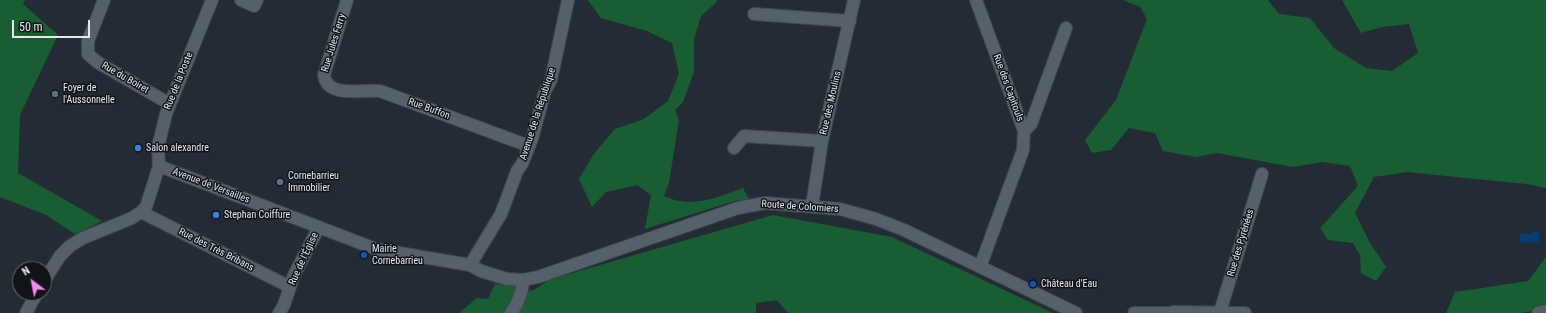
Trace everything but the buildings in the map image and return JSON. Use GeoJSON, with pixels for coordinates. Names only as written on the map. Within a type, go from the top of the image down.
{"type":"FeatureCollection","features":[{"type":"Feature","properties":{"kind":"street","name":"Rue du Boiret"},"geometry":{"type":"LineString","coordinates":[[104,0],[88,41],[88,54],[97,62],[170,104]]}},
{"type":"Feature","properties":{"kind":"street","name":"Rue de la Poste"},"geometry":{"type":"LineString","coordinates":[[142,212],[146,207],[159,166],[158,148],[166,114],[212,0]]}},
{"type":"Feature","properties":{"kind":"street"},"geometry":{"type":"LineString","coordinates":[[241,0],[254,6],[257,0]]}},
{"type":"Feature","properties":{"kind":"street","name":"Rue Jules Ferry"},"geometry":{"type":"LineString","coordinates":[[328,84],[324,80],[325,70],[347,0]]}},
{"type":"Feature","properties":{"kind":"street","name":"Avenue de la République"},"geometry":{"type":"LineString","coordinates":[[470,265],[501,214],[517,171],[522,164],[529,146],[546,91],[551,80],[568,0]]}},
{"type":"Feature","properties":{"kind":"street","name":"Rue des Moulins"},"geometry":{"type":"LineString","coordinates":[[812,206],[822,141],[854,0]]}},
{"type":"Feature","properties":{"kind":"street","name":"Rue des Capitouls"},"geometry":{"type":"LineString","coordinates":[[976,0],[1024,131],[1023,150],[980,267]]}},
{"type":"Feature","properties":{"kind":"street"},"geometry":{"type":"LineString","coordinates":[[754,14],[850,21]]}},
{"type":"Feature","properties":{"kind":"street"},"geometry":{"type":"LineString","coordinates":[[1024,131],[1032,124],[1066,28]]}},
{"type":"Feature","properties":{"kind":"street","name":"Rue Buffon"},"geometry":{"type":"LineString","coordinates":[[328,84],[336,89],[350,92],[370,90],[380,91],[529,146]]}},
{"type":"Feature","properties":{"kind":"street"},"geometry":{"type":"LineString","coordinates":[[734,148],[744,136],[822,141]]}},
{"type":"Feature","properties":{"kind":"street","name":"Avenue de Versailles"},"geometry":{"type":"LineString","coordinates":[[159,166],[376,249],[470,265]]}},
{"type":"Feature","properties":{"kind":"street","name":"Rue des Pyrénées"},"geometry":{"type":"LineString","coordinates":[[1220,312],[1262,174]]}},
{"type":"Feature","properties":{"kind":"street","name":"Route de Colomiers"},"geometry":{"type":"LineString","coordinates":[[470,265],[494,275],[523,280],[538,277],[738,208],[765,203],[812,206],[840,209],[876,219],[904,230],[1076,313]]}},
{"type":"Feature","properties":{"kind":"street"},"geometry":{"type":"LineString","coordinates":[[52,268],[60,256],[70,246],[83,238],[142,212]]}},
{"type":"Feature","properties":{"kind":"street","name":"Rue des Très Bribans"},"geometry":{"type":"LineString","coordinates":[[142,212],[290,287]]}},
{"type":"Feature","properties":{"kind":"street","name":"Rue de l'Église"},"geometry":{"type":"LineString","coordinates":[[279,313],[284,305],[294,275],[319,227]]}},
{"type":"Feature","properties":{"kind":"street"},"geometry":{"type":"LineString","coordinates":[[511,313],[517,304],[522,290],[523,280]]}},
{"type":"Feature","properties":{"kind":"street"},"geometry":{"type":"LineString","coordinates":[[26,313],[33,301]]}},
{"type":"Feature","properties":{"kind":"street"},"geometry":{"type":"LineString","coordinates":[[1538,313],[1546,311]]}},
{"type":"Feature","properties":{"kind":"street"},"geometry":{"type":"LineString","coordinates":[[1134,313],[1245,313]]}},
{"type":"Feature","properties":{"kind":"green space"},"geometry":{"type":"Polygon","coordinates":[[[0,0],[25,0],[23,4],[58,35],[20,115],[18,173],[102,221],[75,234],[46,215],[0,197],[0,0]]]}},
{"type":"Feature","properties":{"kind":"green space"},"geometry":{"type":"Polygon","coordinates":[[[588,0],[716,0],[717,2],[701,16],[694,39],[694,72],[683,102],[675,110],[679,120],[669,183],[664,196],[684,202],[704,201],[743,188],[750,201],[738,200],[645,229],[651,195],[637,185],[606,192],[592,207],[579,179],[593,155],[615,129],[644,119],[668,101],[679,74],[672,43],[647,31],[601,18],[588,0]]]}},
{"type":"Feature","properties":{"kind":"green space"},"geometry":{"type":"Polygon","coordinates":[[[1123,0],[1268,0],[1279,14],[1310,18],[1334,48],[1366,68],[1392,71],[1418,53],[1409,24],[1382,27],[1361,33],[1342,0],[1546,0],[1546,188],[1526,184],[1407,172],[1374,177],[1355,213],[1370,243],[1386,267],[1376,281],[1361,273],[1360,255],[1353,243],[1328,240],[1320,228],[1358,186],[1350,166],[1322,162],[1293,167],[1217,153],[1196,157],[1163,151],[1155,133],[1129,128],[1111,150],[1092,153],[1085,140],[1116,100],[1147,19],[1140,7],[1123,0]]]}},
{"type":"Feature","properties":{"kind":"green space"},"geometry":{"type":"Polygon","coordinates":[[[773,215],[892,237],[1053,313],[788,313],[777,300],[756,303],[756,313],[459,313],[477,298],[488,299],[495,284],[515,286],[517,291],[534,290],[547,281],[562,276],[773,215]]]}},
{"type":"Feature","properties":{"kind":"green space"},"geometry":{"type":"Polygon","coordinates":[[[1546,257],[1546,309],[1521,313],[1446,313],[1455,292],[1528,281],[1546,257]]]}},
{"type":"Feature","properties":{"kind":"water"},"geometry":{"type":"Polygon","coordinates":[[[1532,231],[1539,232],[1539,243],[1519,242],[1520,234],[1532,234],[1532,231]]]}},
{"type":"Feature","properties":{"kind":"place","name":"Foyer de l'Aussonnelle"},"geometry":{"type":"Point","coordinates":[55,94]}},
{"type":"Feature","properties":{"kind":"place","name":"Salon alexandre"},"geometry":{"type":"Point","coordinates":[138,148]}},
{"type":"Feature","properties":{"kind":"place","name":"Cornebarrieu Immobilier"},"geometry":{"type":"Point","coordinates":[280,182]}},
{"type":"Feature","properties":{"kind":"place","name":"Stephan Coiffure"},"geometry":{"type":"Point","coordinates":[216,215]}},
{"type":"Feature","properties":{"kind":"place","name":"Mairie Cornebarrieu"},"geometry":{"type":"Point","coordinates":[364,255]}},
{"type":"Feature","properties":{"kind":"place","name":"Château d'Eau"},"geometry":{"type":"Point","coordinates":[1033,284]}}]}
